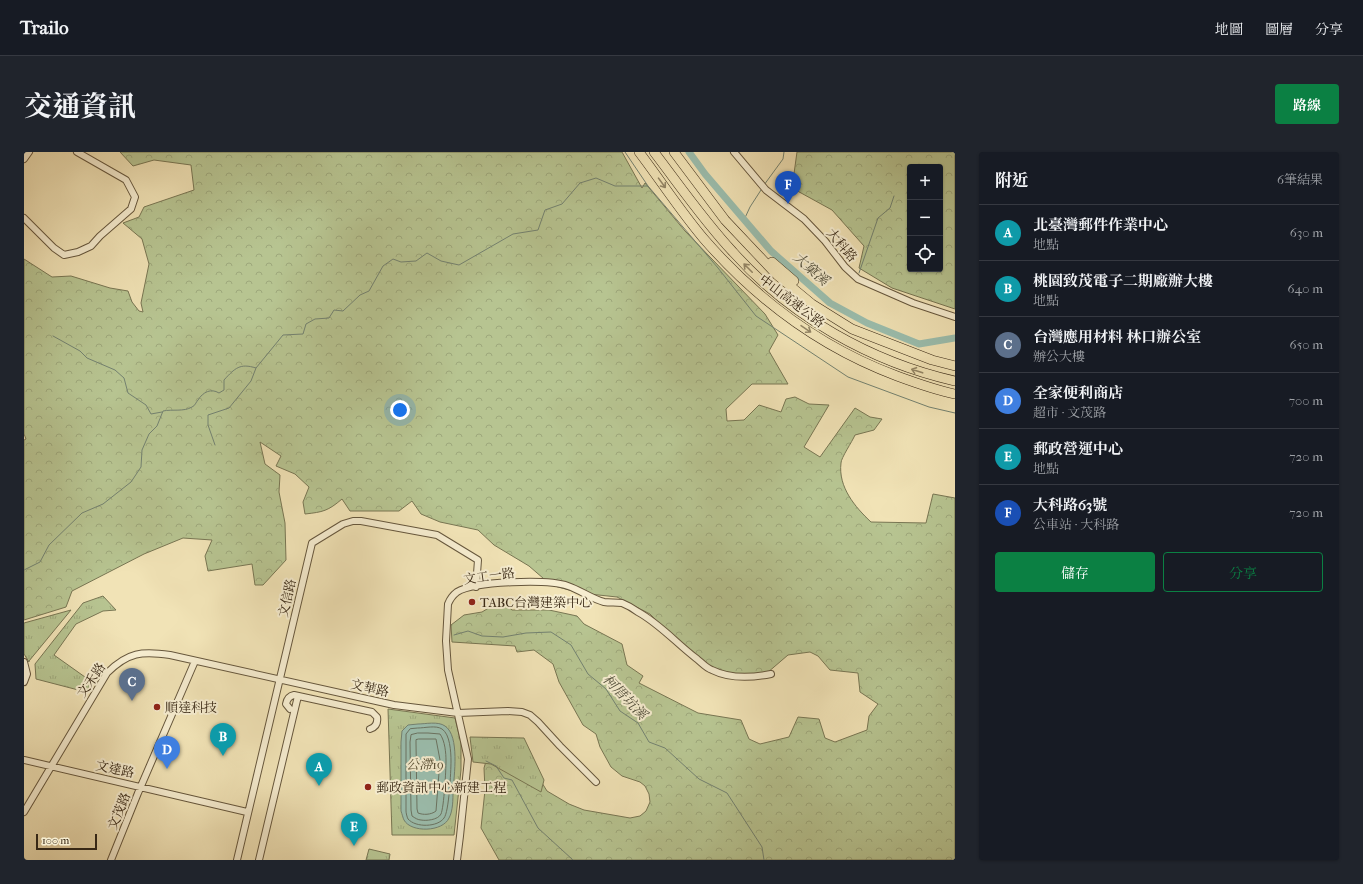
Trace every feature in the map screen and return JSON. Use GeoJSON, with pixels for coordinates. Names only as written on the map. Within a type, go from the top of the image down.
{"type":"FeatureCollection","features":[{"type":"Feature","properties":{"kind":"highway","name":"中山高速公路"},"geometry":{"type":"LineString","coordinates":[[639,152],[704,239],[728,265],[774,307],[815,336],[875,368],[910,381],[955,394]]}},
{"type":"Feature","properties":{"kind":"highway","name":"中山高速公路"},"geometry":{"type":"LineString","coordinates":[[654,152],[710,226],[733,253],[757,277],[799,311],[843,339],[870,352],[916,371],[955,381]]}},
{"type":"Feature","properties":{"kind":"highway"},"geometry":{"type":"LineString","coordinates":[[674,152],[725,220],[777,275],[812,304],[852,329],[932,360],[955,366]]}},
{"type":"Feature","properties":{"kind":"highway"},"geometry":{"type":"LineString","coordinates":[[681,152],[730,218],[760,252],[815,299],[854,324],[934,356],[955,360]]}},
{"type":"Feature","properties":{"kind":"street"},"geometry":{"type":"LineString","coordinates":[[24,159],[29,152]]}},
{"type":"Feature","properties":{"kind":"street"},"geometry":{"type":"LineString","coordinates":[[24,218],[54,248],[64,255],[78,252],[91,246],[100,236],[131,209],[135,197],[126,180],[77,152]]}},
{"type":"Feature","properties":{"kind":"street","name":"大科路"},"geometry":{"type":"LineString","coordinates":[[734,152],[766,190],[804,218],[825,241],[845,267],[858,279],[913,303],[955,317]]}},
{"type":"Feature","properties":{"kind":"street","name":"文信路"},"geometry":{"type":"LineString","coordinates":[[237,860],[247,812],[312,543],[343,524],[353,521],[361,521],[437,535],[478,560],[479,564],[476,587]]}},
{"type":"Feature","properties":{"kind":"street","name":"文工一路"},"geometry":{"type":"LineString","coordinates":[[457,860],[468,759],[448,670],[446,641],[447,609],[450,599],[458,592],[498,583],[550,583],[568,586],[603,602],[623,603],[650,619],[681,647],[711,670],[738,677],[756,677],[771,674]]}},
{"type":"Feature","properties":{"kind":"street","name":"文禾路"},"geometry":{"type":"LineString","coordinates":[[24,812],[52,767],[101,681],[115,665],[129,656],[141,653],[162,654],[279,679]]}},
{"type":"Feature","properties":{"kind":"street","name":"文茂路"},"geometry":{"type":"LineString","coordinates":[[111,860],[195,661]]}},
{"type":"Feature","properties":{"kind":"street"},"geometry":{"type":"LineString","coordinates":[[24,662],[27,674],[24,682]]}},
{"type":"Feature","properties":{"kind":"street","name":"文華路"},"geometry":{"type":"LineString","coordinates":[[279,679],[394,704],[458,713],[508,711],[522,712],[530,715],[538,722],[596,782]]}},
{"type":"Feature","properties":{"kind":"street"},"geometry":{"type":"LineString","coordinates":[[290,709],[286,704],[288,698],[294,695],[372,712],[377,717],[377,723],[376,726],[370,729]]}},
{"type":"Feature","properties":{"kind":"street"},"geometry":{"type":"LineString","coordinates":[[259,860],[298,696]]}},
{"type":"Feature","properties":{"kind":"street","name":"文達路"},"geometry":{"type":"LineString","coordinates":[[24,760],[141,786],[247,812]]}},
{"type":"Feature","properties":{"kind":"green space"},"geometry":{"type":"Polygon","coordinates":[[[120,152],[622,152],[642,188],[645,183],[685,231],[765,314],[778,335],[769,351],[788,384],[752,384],[726,409],[727,421],[744,420],[759,405],[781,412],[786,399],[795,397],[809,404],[829,405],[804,447],[820,457],[855,408],[870,417],[882,419],[874,430],[855,435],[841,463],[842,480],[849,496],[859,510],[871,522],[926,523],[933,494],[955,498],[955,860],[499,860],[481,828],[485,790],[484,768],[487,758],[539,778],[547,791],[569,804],[584,810],[630,818],[640,816],[646,811],[650,802],[649,794],[645,786],[640,782],[622,776],[611,767],[600,747],[596,734],[583,725],[559,682],[553,664],[534,650],[517,652],[515,646],[452,642],[451,625],[464,615],[482,612],[497,603],[504,603],[512,610],[549,610],[577,616],[584,624],[622,644],[627,665],[643,676],[639,683],[698,713],[741,720],[749,739],[760,744],[789,737],[798,717],[819,719],[825,738],[835,742],[867,730],[869,716],[878,704],[860,692],[858,673],[830,670],[818,656],[810,652],[788,655],[767,673],[742,677],[715,671],[672,636],[650,614],[617,597],[580,593],[551,585],[529,566],[494,545],[478,530],[440,522],[421,514],[412,501],[399,511],[350,511],[342,499],[325,510],[305,514],[303,502],[309,487],[295,474],[276,466],[281,456],[260,442],[265,464],[280,475],[279,492],[285,523],[286,560],[263,585],[255,585],[252,564],[208,571],[205,556],[212,540],[183,538],[144,554],[72,591],[66,607],[24,620],[24,440],[26,439],[24,434],[24,259],[52,277],[71,276],[110,288],[128,291],[132,302],[139,311],[143,312],[141,303],[149,264],[142,239],[123,223],[139,217],[144,207],[194,190],[191,165],[154,160],[133,166],[120,152]]]}},
{"type":"Feature","properties":{"kind":"green space"},"geometry":{"type":"Polygon","coordinates":[[[797,152],[955,152],[955,309],[892,288],[859,268],[864,246],[832,210],[792,188],[797,152]]]}},
{"type":"Feature","properties":{"kind":"green space"},"geometry":{"type":"Polygon","coordinates":[[[103,596],[116,610],[103,611],[76,624],[54,655],[92,682],[86,692],[36,679],[35,664],[83,603],[103,596]]]}},
{"type":"Feature","properties":{"kind":"green space"},"geometry":{"type":"Polygon","coordinates":[[[71,610],[29,662],[24,654],[24,623],[71,610]]]}},
{"type":"Feature","properties":{"kind":"green space","name":"公滯19"},"geometry":{"type":"Polygon","coordinates":[[[388,709],[455,718],[461,743],[461,770],[454,835],[392,835],[388,709]]]}},
{"type":"Feature","properties":{"kind":"green space"},"geometry":{"type":"Polygon","coordinates":[[[470,737],[524,738],[544,780],[541,792],[491,764],[473,762],[470,737]]]}},
{"type":"Feature","properties":{"kind":"green space"},"geometry":{"type":"Polygon","coordinates":[[[369,849],[390,854],[389,860],[366,860],[369,849]]]}},
{"type":"Feature","properties":{"kind":"water","name":"公滯19"},"geometry":{"type":"Polygon","coordinates":[[[435,723],[445,726],[450,731],[453,738],[455,757],[452,805],[449,818],[446,823],[440,826],[427,829],[420,829],[408,824],[404,820],[401,811],[402,731],[408,725],[435,723]]]}},
{"type":"Feature","properties":{"kind":"waterway"},"geometry":{"type":"LineString","coordinates":[[625,152],[648,186]]}},
{"type":"Feature","properties":{"kind":"waterway","name":"大窠溪"},"geometry":{"type":"LineString","coordinates":[[689,152],[705,174],[771,251],[830,303],[867,323],[919,344],[955,338]]}},
{"type":"Feature","properties":{"kind":"waterway"},"geometry":{"type":"LineString","coordinates":[[764,185],[783,159],[784,152]]}},
{"type":"Feature","properties":{"kind":"waterway"},"geometry":{"type":"LineString","coordinates":[[24,570],[40,562],[49,545],[82,513],[103,504],[131,482],[141,467],[142,450],[149,434],[157,426],[163,411],[189,409],[194,406],[200,397],[205,393],[210,391],[219,393],[224,390],[224,380],[231,372],[242,366],[256,368],[283,335],[303,334],[306,324],[315,319],[329,318],[334,310],[343,311],[360,295],[369,291],[383,266],[393,259],[401,262],[416,261],[427,253],[441,261],[459,265],[513,234],[538,230],[545,210],[562,204],[580,183],[596,178],[615,186],[648,186],[718,268],[756,316],[848,377],[929,407],[955,413]]}},
{"type":"Feature","properties":{"kind":"waterway"},"geometry":{"type":"LineString","coordinates":[[744,220],[761,190]]}},
{"type":"Feature","properties":{"kind":"waterway"},"geometry":{"type":"LineString","coordinates":[[859,273],[878,218],[890,208],[894,196]]}},
{"type":"Feature","properties":{"kind":"waterway"},"geometry":{"type":"LineString","coordinates":[[53,336],[80,351],[87,358],[115,370],[124,378],[128,393],[146,405],[151,414],[162,412]]}},
{"type":"Feature","properties":{"kind":"waterway"},"geometry":{"type":"LineString","coordinates":[[215,445],[208,425],[208,415],[229,408],[251,381],[256,368]]}},
{"type":"Feature","properties":{"kind":"waterway","name":"柯厝坑溪"},"geometry":{"type":"LineString","coordinates":[[454,635],[468,631],[482,636],[503,637],[526,633],[551,632],[571,645],[588,674],[606,689],[620,711],[638,723],[649,742],[665,748],[699,779],[727,793],[762,847],[764,860]]}},
{"type":"Feature","properties":{"kind":"waterway"},"geometry":{"type":"LineString","coordinates":[[486,761],[496,766],[504,778],[512,780],[538,828],[573,860]]}},
{"type":"Feature","properties":{"kind":"place","name":"大科路63號"},"geometry":{"type":"Point","coordinates":[788,204]}},
{"type":"Feature","properties":{"kind":"place","name":"TABC台灣建築中心"},"geometry":{"type":"Point","coordinates":[472,602]}},
{"type":"Feature","properties":{"kind":"place","name":"台灣應用材料 林口辦公室"},"geometry":{"type":"Point","coordinates":[132,701]}},
{"type":"Feature","properties":{"kind":"place","name":"順達科技"},"geometry":{"type":"Point","coordinates":[157,707]}},
{"type":"Feature","properties":{"kind":"place","name":"桃園致茂電子二期廠辦大樓"},"geometry":{"type":"Point","coordinates":[223,756]}},
{"type":"Feature","properties":{"kind":"place","name":"全家便利商店"},"geometry":{"type":"Point","coordinates":[167,769]}},
{"type":"Feature","properties":{"kind":"place","name":"北臺灣郵件作業中心"},"geometry":{"type":"Point","coordinates":[319,786]}},
{"type":"Feature","properties":{"kind":"place","name":"郵政資訊中心新建工程"},"geometry":{"type":"Point","coordinates":[368,787]}},
{"type":"Feature","properties":{"kind":"place","name":"郵政營運中心"},"geometry":{"type":"Point","coordinates":[354,846]}}]}
